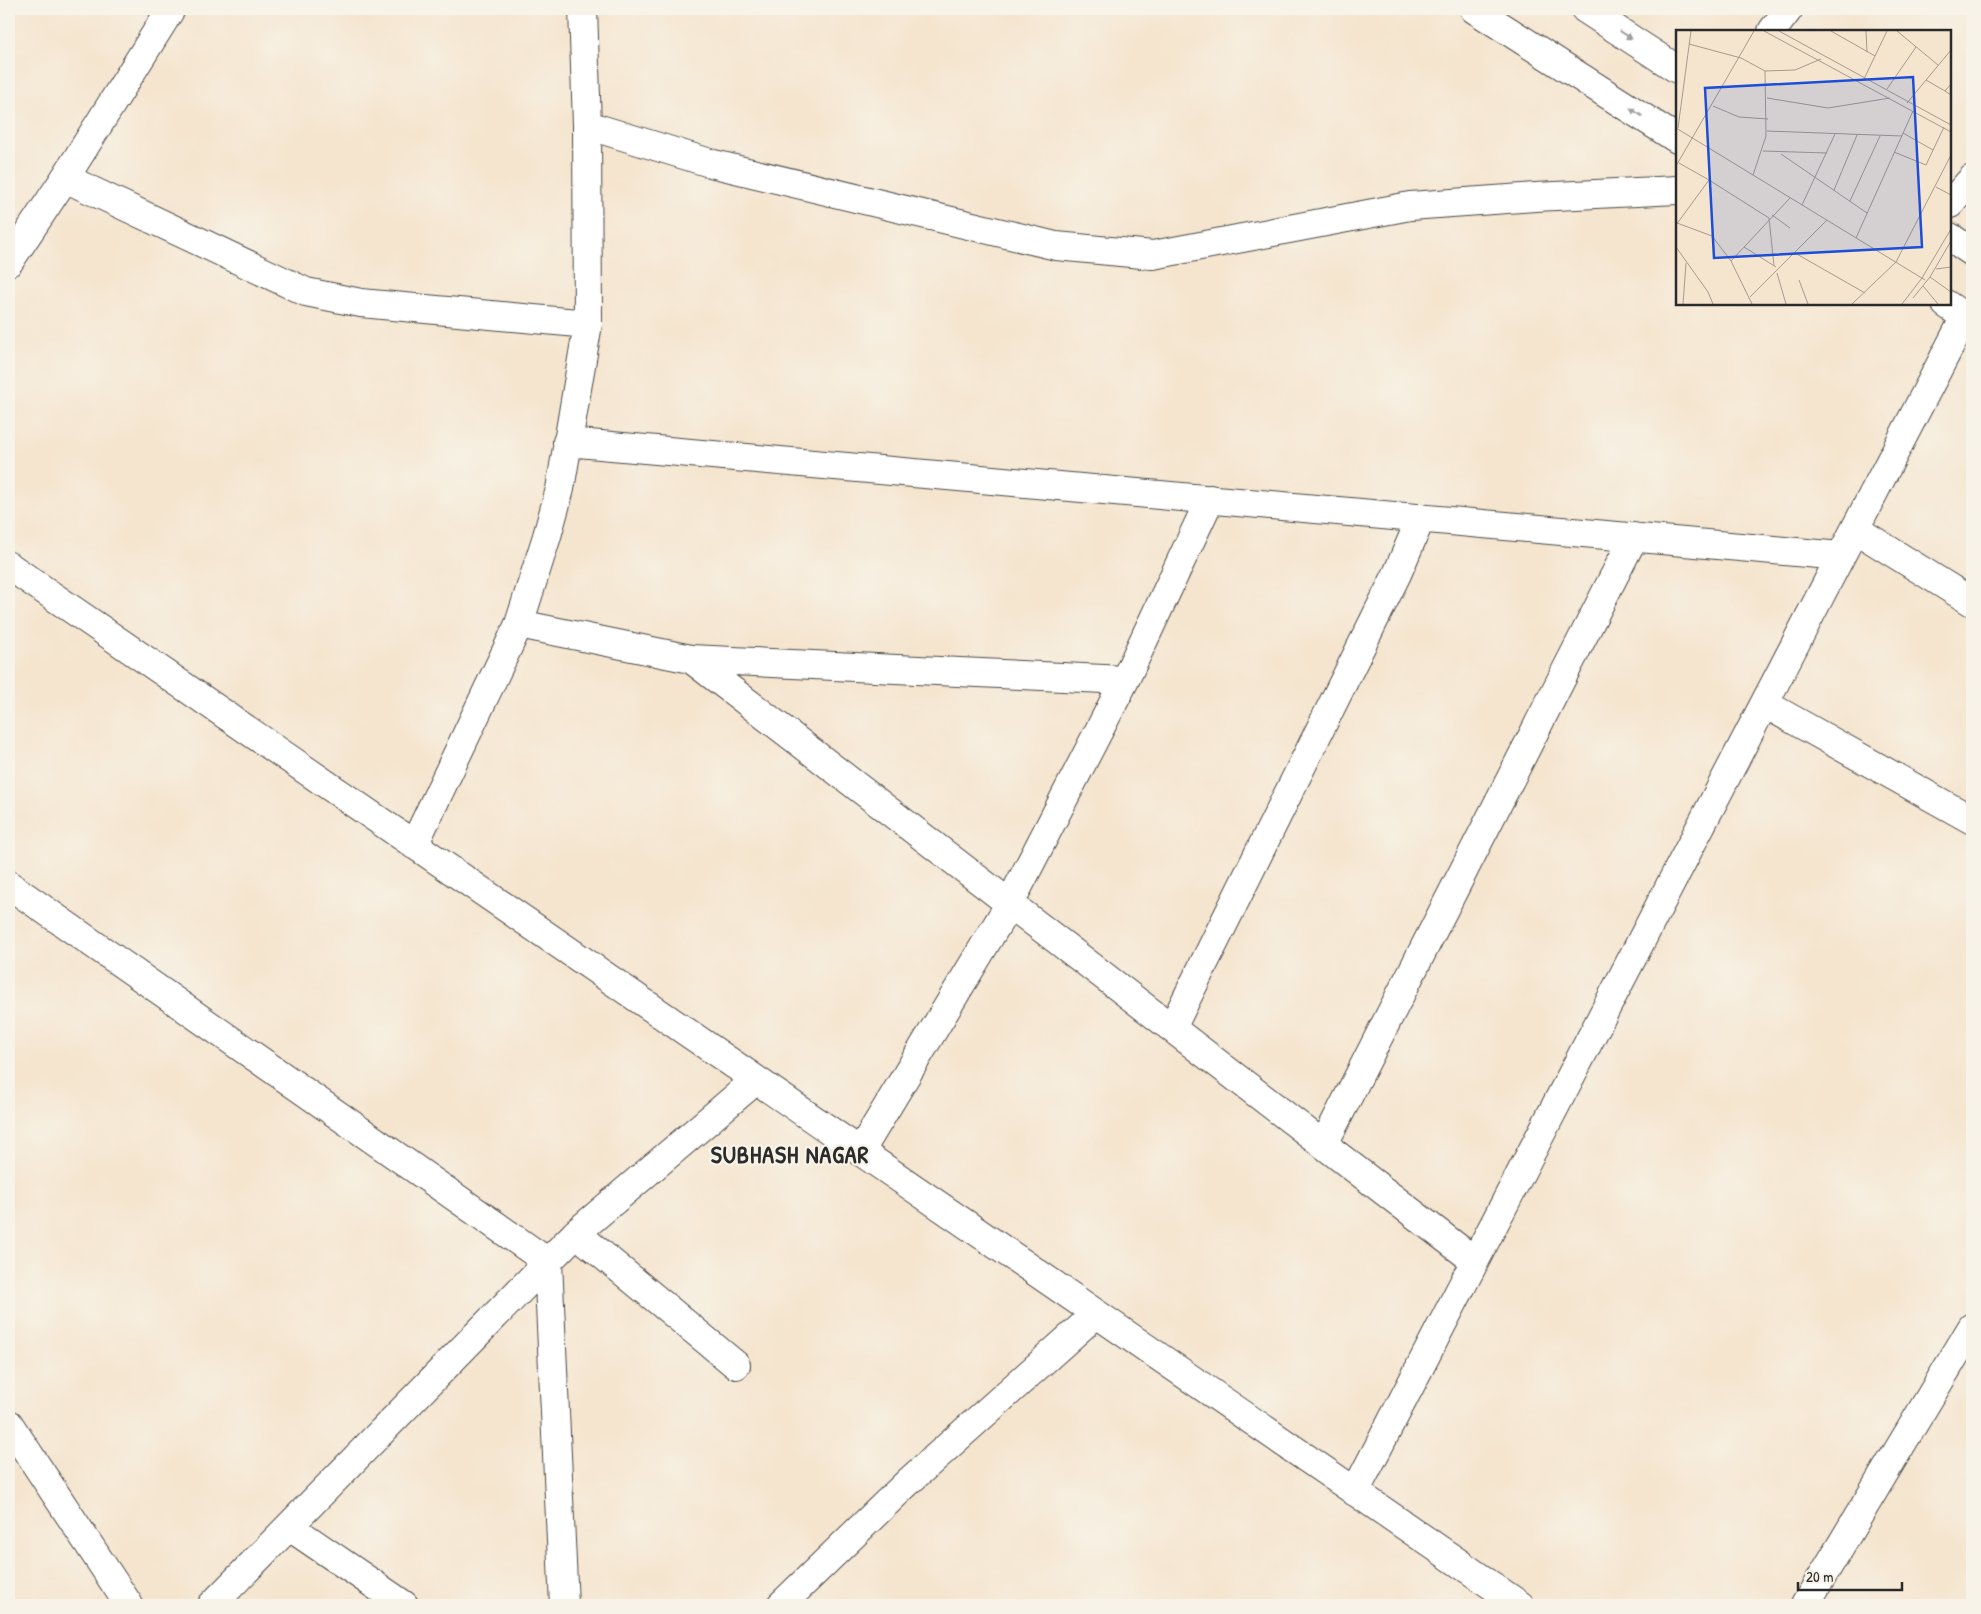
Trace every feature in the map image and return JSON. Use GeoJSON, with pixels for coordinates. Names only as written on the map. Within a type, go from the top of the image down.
{"type":"FeatureCollection","features":[{"type":"Feature","properties":{"kind":"street"},"geometry":{"type":"LineString","coordinates":[[9,262],[65,178],[171,9]]}},
{"type":"Feature","properties":{"kind":"street"},"geometry":{"type":"LineString","coordinates":[[414,844],[519,624],[560,489],[588,324],[587,125],[583,9]]}},
{"type":"Feature","properties":{"kind":"street"},"geometry":{"type":"LineString","coordinates":[[1585,9],[1676,68]]}},
{"type":"Feature","properties":{"kind":"street"},"geometry":{"type":"LineString","coordinates":[[1773,30],[1789,9]]}},
{"type":"Feature","properties":{"kind":"street"},"geometry":{"type":"LineString","coordinates":[[1490,13],[1676,137]]}},
{"type":"Feature","properties":{"kind":"street"},"geometry":{"type":"LineString","coordinates":[[587,125],[710,163],[1056,246],[1153,255],[1410,206],[1535,197],[1676,190]]}},
{"type":"Feature","properties":{"kind":"street"},"geometry":{"type":"LineString","coordinates":[[65,178],[306,292],[361,303],[588,324]]}},
{"type":"Feature","properties":{"kind":"street"},"geometry":{"type":"LineString","coordinates":[[1951,203],[1972,180]]}},
{"type":"Feature","properties":{"kind":"street"},"geometry":{"type":"LineString","coordinates":[[1951,238],[1972,252]]}},
{"type":"Feature","properties":{"kind":"street"},"geometry":{"type":"LineString","coordinates":[[1355,1492],[1855,529],[1961,314]]}},
{"type":"Feature","properties":{"kind":"street"},"geometry":{"type":"LineString","coordinates":[[567,442],[1841,556]]}},
{"type":"Feature","properties":{"kind":"street"},"geometry":{"type":"LineString","coordinates":[[860,1152],[1010,904],[1125,680],[1210,499]]}},
{"type":"Feature","properties":{"kind":"street"},"geometry":{"type":"LineString","coordinates":[[1172,1028],[1397,574],[1421,518]]}},
{"type":"Feature","properties":{"kind":"street"},"geometry":{"type":"LineString","coordinates":[[1855,529],[1972,602]]}},
{"type":"Feature","properties":{"kind":"street"},"geometry":{"type":"LineString","coordinates":[[1324,1144],[1634,537]]}},
{"type":"Feature","properties":{"kind":"street"},"geometry":{"type":"LineString","coordinates":[[9,566],[1520,1605]]}},
{"type":"Feature","properties":{"kind":"street"},"geometry":{"type":"LineString","coordinates":[[519,624],[691,658],[1125,680]]}},
{"type":"Feature","properties":{"kind":"street"},"geometry":{"type":"LineString","coordinates":[[691,658],[1475,1261]]}},
{"type":"Feature","properties":{"kind":"street"},"geometry":{"type":"LineString","coordinates":[[1764,704],[1972,820]]}},
{"type":"Feature","properties":{"kind":"street"},"geometry":{"type":"LineString","coordinates":[[9,885],[548,1262]]}},
{"type":"Feature","properties":{"kind":"street"},"geometry":{"type":"LineString","coordinates":[[212,1605],[576,1233],[756,1080]]}},
{"type":"Feature","properties":{"kind":"street"},"geometry":{"type":"LineString","coordinates":[[576,1233],[736,1365]]}},
{"type":"Feature","properties":{"kind":"street"},"geometry":{"type":"LineString","coordinates":[[548,1262],[564,1605]]}},
{"type":"Feature","properties":{"kind":"street"},"geometry":{"type":"LineString","coordinates":[[781,1605],[907,1483],[1096,1314]]}},
{"type":"Feature","properties":{"kind":"street"},"geometry":{"type":"LineString","coordinates":[[1805,1605],[1972,1327]]}},
{"type":"Feature","properties":{"kind":"street"},"geometry":{"type":"LineString","coordinates":[[9,1424],[129,1605]]}},
{"type":"Feature","properties":{"kind":"street"},"geometry":{"type":"LineString","coordinates":[[290,1527],[404,1605]]}},
{"type":"Feature","properties":{"kind":"district","name":"SUBHASH NAGAR"},"geometry":{"type":"Point","coordinates":[790,1154]}}]}
